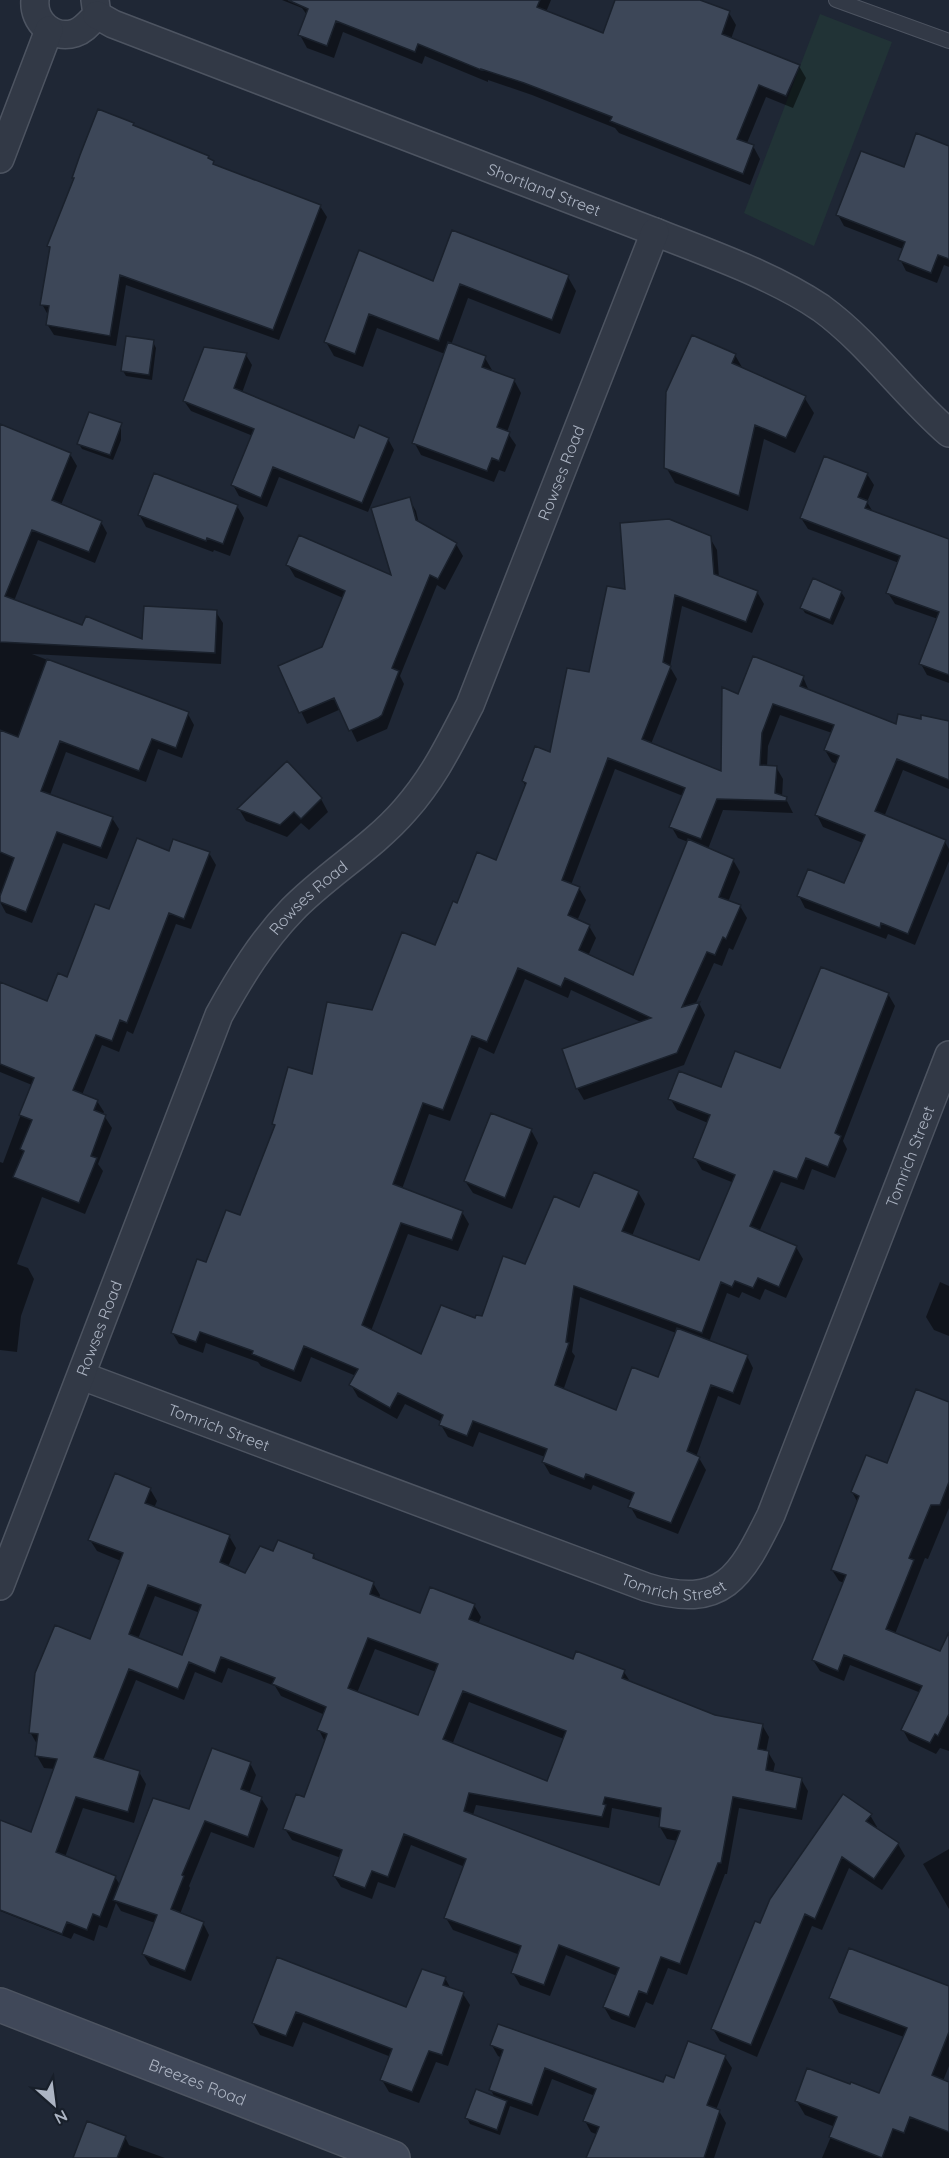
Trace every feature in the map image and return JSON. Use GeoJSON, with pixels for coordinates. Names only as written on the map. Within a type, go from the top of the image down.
{"type":"FeatureCollection","features":[{"type":"Feature","properties":{"kind":"main road","name":"Breezes Road"},"geometry":{"type":"LineString","coordinates":[[0,2005],[393,2158]]}},
{"type":"Feature","properties":{"kind":"street"},"geometry":{"type":"LineString","coordinates":[[35,0],[37,15],[42,24],[58,34],[76,33],[84,29],[96,8]]}},
{"type":"Feature","properties":{"kind":"street","name":"Shortland Street"},"geometry":{"type":"LineString","coordinates":[[96,8],[113,24],[655,232],[728,261],[799,294],[847,330],[949,433]]}},
{"type":"Feature","properties":{"kind":"street"},"geometry":{"type":"LineString","coordinates":[[0,159],[49,30]]}},
{"type":"Feature","properties":{"kind":"street","name":"Rowses Road"},"geometry":{"type":"LineString","coordinates":[[0,1586],[219,1015],[241,974],[263,943],[293,909],[376,839],[405,810],[437,770],[470,705],[655,232]]}},
{"type":"Feature","properties":{"kind":"street","name":"Tomrich Street"},"geometry":{"type":"LineString","coordinates":[[82,1376],[646,1587],[670,1595],[707,1592],[733,1579],[749,1559],[771,1515],[949,1055]]}},
{"type":"Feature","properties":{"kind":"lane"},"geometry":{"type":"LineString","coordinates":[[836,0],[949,41]]}},
{"type":"Feature","properties":{"kind":"shaded area"},"geometry":{"type":"Polygon","coordinates":[[[820,14],[892,42],[814,246],[744,213],[820,14]]]}},
{"type":"Feature","properties":{"kind":"building"},"geometry":{"type":"Polygon","coordinates":[[[288,0],[540,0],[537,7],[603,33],[615,0],[700,0],[730,11],[722,34],[800,65],[786,96],[759,85],[737,139],[754,145],[743,174],[610,121],[612,117],[524,83],[481,70],[418,44],[415,52],[336,21],[327,46],[298,35],[308,9],[288,0]]]}},
{"type":"Feature","properties":{"kind":"building"},"geometry":{"type":"Polygon","coordinates":[[[98,109],[209,156],[208,158],[214,161],[213,164],[321,205],[273,330],[120,275],[110,336],[46,325],[49,306],[40,305],[50,247],[47,246],[98,109]]]}},
{"type":"Feature","properties":{"kind":"building"},"geometry":{"type":"Polygon","coordinates":[[[916,133],[949,146],[949,259],[938,255],[931,273],[898,260],[905,242],[836,215],[861,151],[904,167],[916,133]]]}},
{"type":"Feature","properties":{"kind":"building"},"geometry":{"type":"Polygon","coordinates":[[[452,230],[569,275],[552,320],[460,284],[439,341],[369,314],[355,354],[324,342],[359,250],[433,281],[452,230]]]}},
{"type":"Feature","properties":{"kind":"building"},"geometry":{"type":"Polygon","coordinates":[[[692,335],[736,354],[732,363],[806,396],[786,438],[755,425],[739,496],[664,468],[666,392],[692,335]]]}},
{"type":"Feature","properties":{"kind":"building"},"geometry":{"type":"Polygon","coordinates":[[[126,336],[154,340],[149,375],[121,371],[126,336]]]}},
{"type":"Feature","properties":{"kind":"building"},"geometry":{"type":"Polygon","coordinates":[[[448,342],[486,356],[482,367],[515,379],[497,427],[510,432],[499,461],[492,458],[487,471],[412,443],[448,342]]]}},
{"type":"Feature","properties":{"kind":"building"},"geometry":{"type":"Polygon","coordinates":[[[204,347],[247,353],[234,388],[354,438],[359,425],[389,438],[362,503],[273,467],[261,498],[231,485],[254,429],[183,401],[204,347]]]}},
{"type":"Feature","properties":{"kind":"building"},"geometry":{"type":"Polygon","coordinates":[[[89,412],[122,423],[110,455],[77,444],[89,412]]]}},
{"type":"Feature","properties":{"kind":"building"},"geometry":{"type":"Polygon","coordinates":[[[0,424],[71,453],[52,500],[102,521],[89,552],[32,530],[5,596],[82,625],[86,616],[142,639],[144,606],[217,610],[215,653],[0,642],[0,424]]]}},
{"type":"Feature","properties":{"kind":"building"},"geometry":{"type":"Polygon","coordinates":[[[824,456],[868,473],[858,497],[868,501],[865,508],[949,539],[949,675],[919,664],[939,612],[886,593],[900,556],[800,518],[824,456]]]}},
{"type":"Feature","properties":{"kind":"building"},"geometry":{"type":"Polygon","coordinates":[[[154,473],[238,505],[223,544],[207,538],[206,541],[138,515],[154,473]]]}},
{"type":"Feature","properties":{"kind":"building"},"geometry":{"type":"Polygon","coordinates":[[[410,497],[416,520],[457,543],[438,579],[430,575],[392,668],[399,671],[382,715],[349,731],[334,698],[299,713],[278,666],[322,647],[345,591],[286,565],[299,535],[391,575],[371,508],[410,497]]]}},
{"type":"Feature","properties":{"kind":"building"},"geometry":{"type":"Polygon","coordinates":[[[669,519],[711,536],[714,574],[758,591],[746,622],[675,595],[663,662],[671,666],[642,739],[721,771],[722,687],[738,694],[753,656],[804,676],[800,686],[896,724],[898,714],[921,719],[921,715],[949,721],[949,780],[897,759],[875,811],[946,840],[908,934],[881,923],[880,928],[797,896],[808,869],[844,883],[865,835],[815,815],[839,756],[824,750],[834,725],[773,704],[762,733],[760,765],[777,766],[775,793],[787,797],[786,801],[717,799],[701,839],[669,827],[685,788],[608,758],[562,880],[580,887],[568,915],[590,925],[579,950],[633,975],[688,839],[734,859],[719,897],[741,905],[726,939],[723,937],[715,955],[707,952],[682,1007],[700,1002],[677,1053],[576,1089],[562,1049],[651,1018],[565,978],[561,987],[518,968],[487,1042],[472,1036],[443,1110],[423,1103],[393,1184],[463,1211],[452,1240],[401,1223],[362,1325],[421,1354],[441,1305],[475,1318],[476,1315],[482,1316],[503,1256],[525,1264],[554,1196],[579,1207],[594,1172],[639,1191],[622,1231],[699,1260],[735,1175],[693,1158],[710,1115],[668,1099],[679,1071],[721,1087],[735,1051],[780,1068],[821,967],[889,993],[835,1133],[841,1136],[828,1167],[806,1158],[797,1179],[774,1171],[750,1226],[797,1246],[779,1287],[758,1278],[753,1288],[735,1281],[732,1287],[721,1282],[702,1333],[574,1286],[566,1342],[569,1343],[555,1385],[616,1410],[632,1367],[658,1377],[677,1328],[748,1355],[733,1393],[711,1385],[687,1451],[700,1457],[671,1523],[628,1507],[634,1493],[586,1474],[584,1479],[542,1462],[547,1449],[473,1421],[467,1436],[439,1425],[443,1415],[398,1393],[390,1408],[349,1385],[358,1369],[304,1346],[294,1371],[252,1354],[253,1351],[200,1332],[196,1342],[171,1333],[197,1259],[206,1262],[226,1210],[240,1215],[275,1125],[272,1124],[288,1067],[312,1074],[327,1002],[372,1010],[402,932],[435,945],[453,901],[457,903],[477,852],[496,860],[526,783],[522,781],[535,746],[550,752],[567,668],[589,672],[607,586],[625,589],[620,523],[669,519]]]}},
{"type":"Feature","properties":{"kind":"building"},"geometry":{"type":"Polygon","coordinates":[[[813,578],[842,591],[830,620],[800,608],[813,578]]]}},
{"type":"Feature","properties":{"kind":"building"},"geometry":{"type":"Polygon","coordinates":[[[47,659],[189,712],[176,748],[152,739],[139,771],[60,741],[41,791],[113,817],[101,848],[57,832],[26,912],[0,902],[0,896],[14,858],[0,852],[0,730],[18,737],[47,659]]]}},
{"type":"Feature","properties":{"kind":"building"},"geometry":{"type":"Polygon","coordinates":[[[287,761],[322,798],[301,819],[294,812],[280,825],[237,809],[287,761]]]}},
{"type":"Feature","properties":{"kind":"building"},"geometry":{"type":"Polygon","coordinates":[[[137,838],[169,851],[173,839],[210,852],[184,919],[169,913],[127,1023],[120,1020],[112,1041],[96,1035],[73,1090],[98,1100],[94,1110],[106,1115],[91,1156],[97,1158],[79,1203],[13,1177],[24,1151],[20,1149],[32,1120],[19,1115],[34,1078],[0,1064],[0,982],[47,1001],[58,973],[67,977],[95,904],[109,909],[137,838]]]}},
{"type":"Feature","properties":{"kind":"building"},"geometry":{"type":"Polygon","coordinates":[[[491,1113],[532,1129],[505,1198],[464,1181],[491,1113]]]}},
{"type":"Feature","properties":{"kind":"building"},"geometry":{"type":"Polygon","coordinates":[[[916,1389],[949,1402],[949,1482],[940,1505],[931,1505],[909,1558],[914,1560],[886,1629],[940,1651],[949,1632],[949,1714],[938,1736],[935,1734],[930,1743],[901,1730],[922,1686],[844,1655],[838,1671],[812,1660],[846,1575],[831,1570],[859,1496],[851,1492],[866,1455],[887,1463],[916,1389]]]}},
{"type":"Feature","properties":{"kind":"building"},"geometry":{"type":"Polygon","coordinates":[[[115,1473],[151,1488],[145,1503],[230,1535],[220,1562],[245,1573],[260,1546],[273,1551],[278,1540],[314,1554],[313,1558],[374,1582],[370,1594],[420,1613],[430,1587],[475,1604],[469,1619],[573,1659],[576,1651],[625,1670],[622,1678],[715,1715],[763,1724],[758,1749],[769,1751],[766,1770],[802,1778],[796,1809],[733,1797],[721,1863],[718,1863],[680,1964],[661,1957],[647,1994],[639,1991],[629,2017],[603,2007],[619,1968],[559,1945],[544,1985],[511,1973],[521,1946],[444,1918],[466,1859],[404,1834],[388,1877],[372,1871],[365,1888],[333,1876],[342,1850],[283,1829],[296,1794],[304,1797],[327,1734],[317,1730],[326,1707],[272,1684],[275,1678],[221,1657],[215,1673],[189,1662],[178,1689],[129,1669],[94,1757],[140,1771],[128,1812],[76,1797],[56,1852],[116,1876],[100,1917],[93,1914],[87,1930],[67,1922],[62,1934],[0,1910],[0,1820],[31,1832],[57,1759],[35,1756],[38,1734],[29,1733],[35,1673],[55,1625],[90,1639],[123,1553],[88,1540],[115,1473]],[[148,1585],[129,1634],[182,1655],[201,1605],[148,1585]],[[368,1638],[348,1688],[418,1715],[438,1664],[368,1638]],[[463,1691],[443,1739],[547,1781],[566,1731],[463,1691]],[[469,1793],[464,1811],[659,1885],[680,1831],[659,1827],[661,1808],[605,1797],[603,1804],[606,1805],[602,1817],[469,1793]]]}},
{"type":"Feature","properties":{"kind":"building"},"geometry":{"type":"Polygon","coordinates":[[[212,1748],[251,1762],[241,1789],[262,1797],[248,1837],[205,1821],[182,1875],[184,1876],[171,1909],[204,1922],[185,1971],[142,1954],[157,1915],[113,1900],[153,1798],[189,1809],[212,1748]]]}},
{"type":"Feature","properties":{"kind":"building"},"geometry":{"type":"Polygon","coordinates":[[[843,1794],[872,1814],[866,1821],[899,1843],[874,1879],[842,1857],[815,1919],[805,1914],[751,2045],[711,2029],[755,1921],[760,1923],[770,1899],[843,1794]]]}},
{"type":"Feature","properties":{"kind":"building"},"geometry":{"type":"Polygon","coordinates":[[[849,1948],[949,1986],[949,2032],[932,2075],[949,2082],[949,2132],[910,2117],[904,2133],[893,2129],[882,2158],[829,2137],[837,2117],[795,2101],[807,2068],[879,2093],[907,2028],[829,1998],[849,1948]]]}},
{"type":"Feature","properties":{"kind":"building"},"geometry":{"type":"Polygon","coordinates":[[[277,1957],[406,2007],[422,1969],[446,1977],[443,1985],[464,1992],[442,2055],[429,2051],[412,2092],[380,2080],[392,2049],[296,2012],[286,2036],[252,2023],[277,1957]]]}},
{"type":"Feature","properties":{"kind":"building"},"geometry":{"type":"Polygon","coordinates":[[[498,2024],[663,2082],[666,2075],[674,2078],[688,2041],[726,2055],[707,2105],[720,2110],[704,2158],[586,2158],[599,2127],[583,2121],[596,2089],[545,2068],[532,2105],[489,2090],[503,2050],[490,2045],[498,2024]]]}},
{"type":"Feature","properties":{"kind":"building"},"geometry":{"type":"Polygon","coordinates":[[[476,2089],[507,2101],[497,2130],[465,2118],[476,2089]]]}},
{"type":"Feature","properties":{"kind":"building"},"geometry":{"type":"Polygon","coordinates":[[[87,2121],[126,2136],[117,2158],[73,2158],[87,2121]]]}}]}
